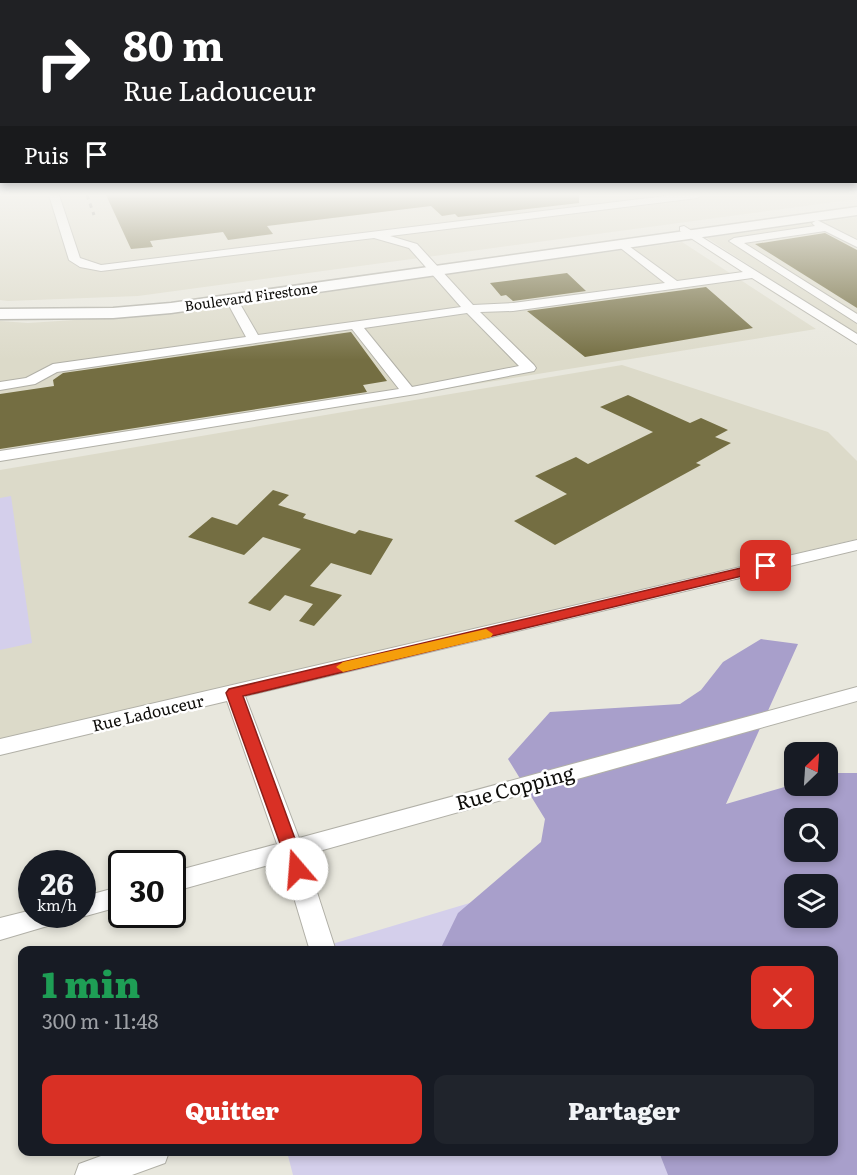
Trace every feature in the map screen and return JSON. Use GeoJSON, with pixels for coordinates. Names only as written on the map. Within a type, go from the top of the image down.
{"type":"FeatureCollection","features":[{"type":"Feature","properties":{"kind":"main road","name":"Boulevard Firestone"},"geometry":{"type":"LineString","coordinates":[[0,307],[104,306],[180,300],[557,250]]}},
{"type":"Feature","properties":{"kind":"main road","name":"Boulevard Firestone"},"geometry":{"type":"LineString","coordinates":[[0,314],[113,313],[232,300],[431,267],[574,250]]}},
{"type":"Feature","properties":{"kind":"street"},"geometry":{"type":"LineString","coordinates":[[72,250],[75,260],[84,265],[101,268],[254,250]]}},
{"type":"Feature","properties":{"kind":"street"},"geometry":{"type":"LineString","coordinates":[[385,250],[431,267]]}},
{"type":"Feature","properties":{"kind":"street"},"geometry":{"type":"LineString","coordinates":[[0,456],[408,391],[529,368],[470,309],[416,250]]}},
{"type":"Feature","properties":{"kind":"street"},"geometry":{"type":"LineString","coordinates":[[630,250],[675,285]]}},
{"type":"Feature","properties":{"kind":"street"},"geometry":{"type":"LineString","coordinates":[[718,250],[857,340]]}},
{"type":"Feature","properties":{"kind":"street"},"geometry":{"type":"LineString","coordinates":[[748,250],[857,321]]}},
{"type":"Feature","properties":{"kind":"street"},"geometry":{"type":"LineString","coordinates":[[0,386],[30,381],[53,368],[470,309],[513,307],[754,274]]}},
{"type":"Feature","properties":{"kind":"street"},"geometry":{"type":"LineString","coordinates":[[799,303],[808,288]]}},
{"type":"Feature","properties":{"kind":"street"},"geometry":{"type":"LineString","coordinates":[[232,300],[254,340]]}},
{"type":"Feature","properties":{"kind":"street"},"geometry":{"type":"LineString","coordinates":[[834,326],[857,321]]}},
{"type":"Feature","properties":{"kind":"street"},"geometry":{"type":"LineString","coordinates":[[355,325],[408,391]]}},
{"type":"Feature","properties":{"kind":"street","name":"Rue Ladouceur"},"geometry":{"type":"LineString","coordinates":[[0,747],[857,545]]}},
{"type":"Feature","properties":{"kind":"street"},"geometry":{"type":"LineString","coordinates":[[234,693],[291,849],[321,946]]}},
{"type":"Feature","properties":{"kind":"street","name":"Rue Copping"},"geometry":{"type":"LineString","coordinates":[[186,878],[857,694]]}},
{"type":"Feature","properties":{"kind":"street"},"geometry":{"type":"LineString","coordinates":[[0,929],[18,924]]}},
{"type":"Feature","properties":{"kind":"street"},"geometry":{"type":"LineString","coordinates":[[90,1175],[143,1156]]}},
{"type":"Feature","properties":{"kind":"shaded area"},"geometry":{"type":"Polygon","coordinates":[[[0,250],[480,250],[138,296],[0,300],[0,250]]]}},
{"type":"Feature","properties":{"kind":"shaded area"},"geometry":{"type":"Polygon","coordinates":[[[625,250],[694,250],[816,329],[0,461],[0,321],[28,323],[152,315],[625,250]]]}},
{"type":"Feature","properties":{"kind":"shaded area"},"geometry":{"type":"Polygon","coordinates":[[[725,250],[857,250],[857,335],[725,250]]]}},
{"type":"Feature","properties":{"kind":"shaded area"},"geometry":{"type":"Polygon","coordinates":[[[622,365],[828,432],[857,461],[857,539],[0,742],[0,470],[622,365]]]}},
{"type":"Feature","properties":{"kind":"shaded area"},"geometry":{"type":"Polygon","coordinates":[[[11,496],[32,643],[0,650],[0,498],[11,496]]]}},
{"type":"Feature","properties":{"kind":"shaded area"},"geometry":{"type":"Polygon","coordinates":[[[761,639],[798,644],[726,804],[784,787],[784,796],[838,796],[838,773],[857,773],[857,1175],[668,1175],[661,1156],[838,1156],[838,946],[442,946],[458,913],[541,842],[545,819],[508,759],[550,712],[680,704],[701,690],[723,662],[761,639]]]}},
{"type":"Feature","properties":{"kind":"shaded area"},"geometry":{"type":"Polygon","coordinates":[[[597,865],[647,946],[325,946],[597,865]]]}},
{"type":"Feature","properties":{"kind":"shaded area"},"geometry":{"type":"Polygon","coordinates":[[[288,1156],[777,1156],[789,1175],[293,1175],[288,1156]]]}},
{"type":"Feature","properties":{"kind":"building"},"geometry":{"type":"Polygon","coordinates":[[[764,250],[857,250],[857,308],[764,250]]]}},
{"type":"Feature","properties":{"kind":"building"},"geometry":{"type":"Polygon","coordinates":[[[567,273],[586,291],[513,301],[506,295],[501,296],[490,283],[567,273]]]}},
{"type":"Feature","properties":{"kind":"building"},"geometry":{"type":"Polygon","coordinates":[[[706,287],[753,328],[585,357],[527,311],[706,287]]]}},
{"type":"Feature","properties":{"kind":"building"},"geometry":{"type":"Polygon","coordinates":[[[351,332],[387,381],[363,385],[367,392],[0,449],[0,394],[54,386],[53,380],[63,373],[351,332]]]}},
{"type":"Feature","properties":{"kind":"building"},"geometry":{"type":"Polygon","coordinates":[[[628,395],[690,423],[701,418],[728,430],[715,437],[731,443],[696,463],[701,465],[555,545],[514,521],[567,494],[535,476],[576,457],[588,464],[653,432],[600,407],[628,395]]]}},
{"type":"Feature","properties":{"kind":"building"},"geometry":{"type":"Polygon","coordinates":[[[273,490],[289,495],[278,505],[306,514],[303,518],[355,534],[359,530],[393,539],[371,575],[331,563],[310,586],[342,595],[314,626],[299,621],[313,604],[285,595],[270,611],[248,603],[301,549],[263,537],[244,555],[188,537],[212,517],[237,525],[273,490]]]}},
{"type":"Feature","properties":{"kind":"slow traffic"},"geometry":{"type":"LineString","coordinates":[[343,667],[486,634]]}},
{"type":"Feature","properties":{"kind":"route"},"geometry":{"type":"LineString","coordinates":[[297,869],[234,693],[766,566]]}}]}
